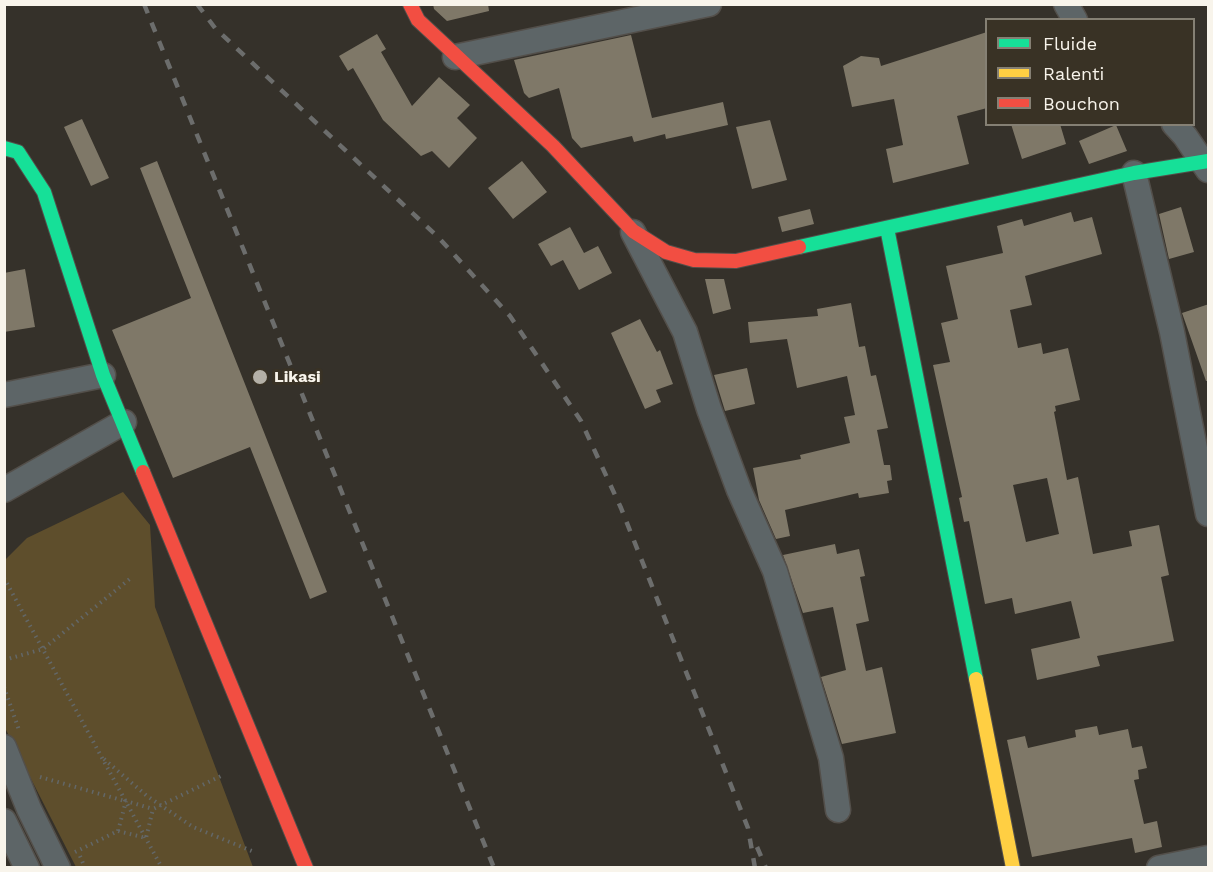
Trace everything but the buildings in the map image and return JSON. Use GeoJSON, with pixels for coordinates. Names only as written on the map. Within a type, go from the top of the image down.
{"type":"FeatureCollection","features":[{"type":"Feature","properties":{"kind":"street"},"geometry":{"type":"LineString","coordinates":[[410,4],[418,20],[455,57],[553,146],[633,231],[666,252],[694,260],[736,261],[1134,173],[1207,164]]}},
{"type":"Feature","properties":{"kind":"street"},"geometry":{"type":"LineString","coordinates":[[455,57],[709,4]]}},
{"type":"Feature","properties":{"kind":"street"},"geometry":{"type":"LineString","coordinates":[[1066,4],[1074,18]]}},
{"type":"Feature","properties":{"kind":"street"},"geometry":{"type":"LineString","coordinates":[[1176,126],[1207,164]]}},
{"type":"Feature","properties":{"kind":"street"},"geometry":{"type":"LineString","coordinates":[[4,148],[18,152],[44,192],[103,375],[306,867]]}},
{"type":"Feature","properties":{"kind":"street"},"geometry":{"type":"LineString","coordinates":[[1134,173],[1172,332],[1209,514]]}},
{"type":"Feature","properties":{"kind":"street"},"geometry":{"type":"LineString","coordinates":[[887,228],[1013,867]]}},
{"type":"Feature","properties":{"kind":"street"},"geometry":{"type":"LineString","coordinates":[[633,231],[686,332],[709,409],[739,490],[775,571],[831,758],[838,810]]}},
{"type":"Feature","properties":{"kind":"street"},"geometry":{"type":"LineString","coordinates":[[4,396],[103,375]]}},
{"type":"Feature","properties":{"kind":"street"},"geometry":{"type":"LineString","coordinates":[[4,490],[124,422]]}},
{"type":"Feature","properties":{"kind":"street"},"geometry":{"type":"LineString","coordinates":[[4,747],[29,809],[64,863]]}},
{"type":"Feature","properties":{"kind":"street"},"geometry":{"type":"LineString","coordinates":[[4,821],[27,867]]}},
{"type":"Feature","properties":{"kind":"street"},"geometry":{"type":"LineString","coordinates":[[1159,867],[1209,858]]}},
{"type":"Feature","properties":{"kind":"path"},"geometry":{"type":"LineString","coordinates":[[4,578],[162,867]]}},
{"type":"Feature","properties":{"kind":"path"},"geometry":{"type":"LineString","coordinates":[[4,660],[43,649],[131,578]]}},
{"type":"Feature","properties":{"kind":"path"},"geometry":{"type":"LineString","coordinates":[[102,758],[161,805],[193,827],[252,851]]}},
{"type":"Feature","properties":{"kind":"path"},"geometry":{"type":"LineString","coordinates":[[40,785],[35,776],[153,809],[221,776]]}},
{"type":"Feature","properties":{"kind":"path"},"geometry":{"type":"LineString","coordinates":[[118,831],[126,801]]}},
{"type":"Feature","properties":{"kind":"path"},"geometry":{"type":"LineString","coordinates":[[146,838],[153,809]]}},
{"type":"Feature","properties":{"kind":"path"},"geometry":{"type":"LineString","coordinates":[[64,863],[76,850],[118,831],[146,838]]}},
{"type":"Feature","properties":{"kind":"path"},"geometry":{"type":"LineString","coordinates":[[71,841],[85,867]]}},
{"type":"Feature","properties":{"kind":"shaded area"},"geometry":{"type":"Polygon","coordinates":[[[123,492],[150,525],[155,607],[253,867],[76,867],[5,728],[5,560],[27,538],[123,492]]]}},
{"type":"Feature","properties":{"kind":"railway"},"geometry":{"type":"LineString","coordinates":[[144,4],[494,868]]}},
{"type":"Feature","properties":{"kind":"railway"},"geometry":{"type":"LineString","coordinates":[[197,4],[215,28],[439,238],[510,316],[581,421],[621,508],[748,828],[755,868]]}},
{"type":"Feature","properties":{"kind":"railway"},"geometry":{"type":"LineString","coordinates":[[757,847],[766,868]]}},
{"type":"Feature","properties":{"kind":"traffic: fast"},"geometry":{"type":"LineString","coordinates":[[4,148],[18,152],[44,192],[103,375],[143,472]]}},
{"type":"Feature","properties":{"kind":"traffic: fast"},"geometry":{"type":"LineString","coordinates":[[799,247],[1134,173],[1208,161]]}},
{"type":"Feature","properties":{"kind":"traffic: fast"},"geometry":{"type":"LineString","coordinates":[[887,228],[976,679]]}},
{"type":"Feature","properties":{"kind":"traffic: slow"},"geometry":{"type":"LineString","coordinates":[[976,679],[1013,868]]}},
{"type":"Feature","properties":{"kind":"traffic: jam"},"geometry":{"type":"LineString","coordinates":[[410,4],[418,20],[553,146],[633,231],[666,252],[694,260],[736,261],[799,247]]}},
{"type":"Feature","properties":{"kind":"traffic: jam"},"geometry":{"type":"LineString","coordinates":[[143,472],[306,868]]}},
{"type":"Feature","properties":{"kind":"place","name":"Likasi"},"geometry":{"type":"Point","coordinates":[260,377]}}]}
